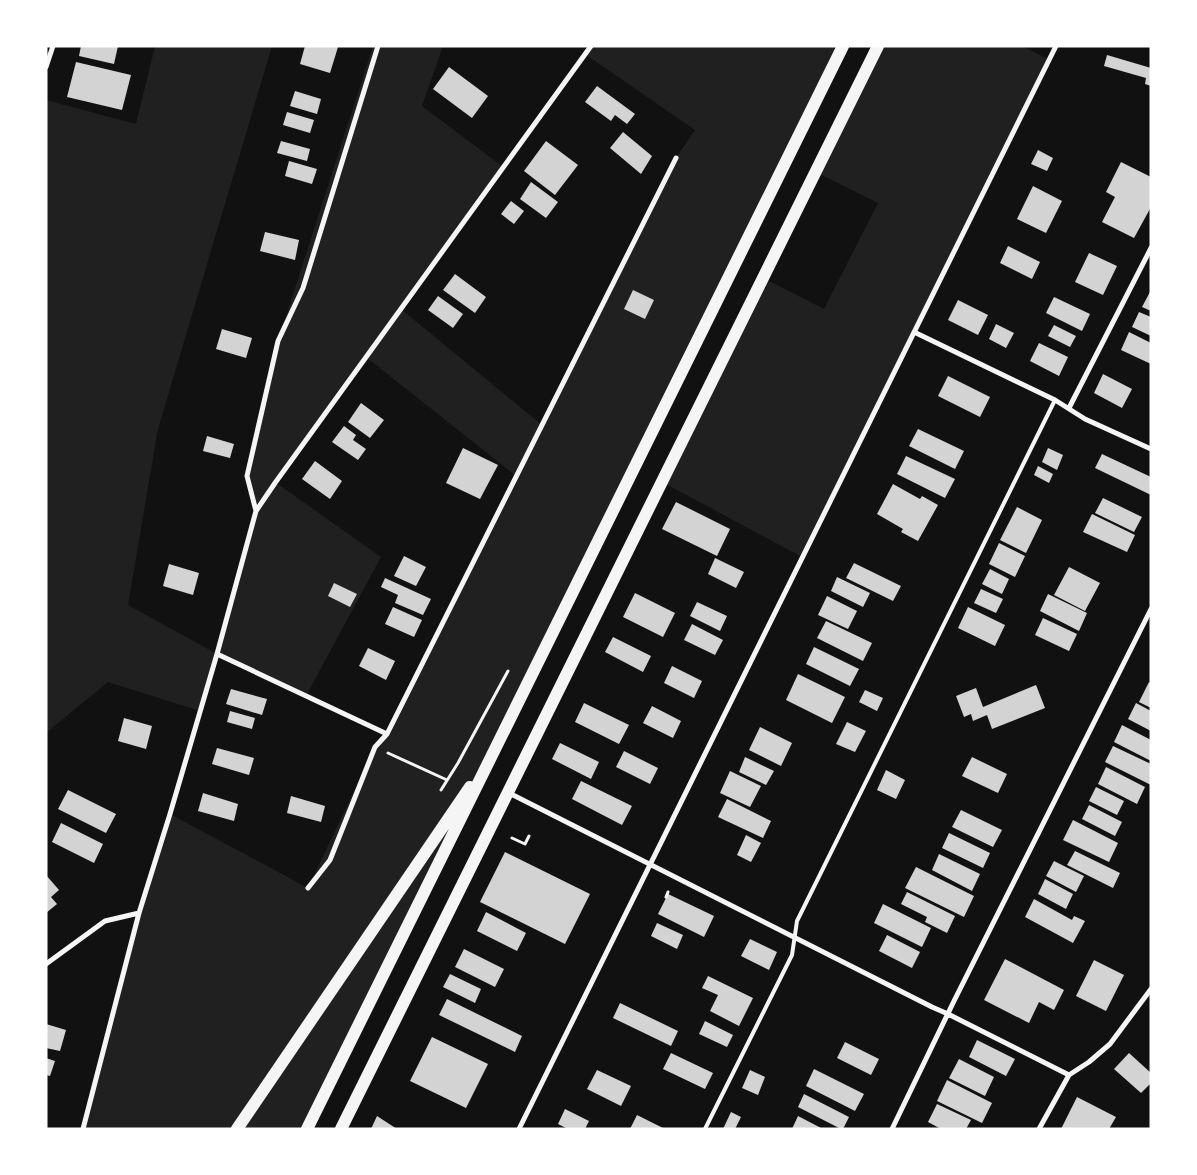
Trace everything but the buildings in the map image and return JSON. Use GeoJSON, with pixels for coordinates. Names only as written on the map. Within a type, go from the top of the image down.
{"type":"FeatureCollection","features":[{"type":"Feature","properties":{"kind":"main road"},"geometry":{"type":"LineString","coordinates":[[308,1129],[843,46]]}},
{"type":"Feature","properties":{"kind":"main road"},"geometry":{"type":"LineString","coordinates":[[341,1129],[878,46]]}},
{"type":"Feature","properties":{"kind":"main road"},"geometry":{"type":"LineString","coordinates":[[237,1129],[496,748]]}},
{"type":"Feature","properties":{"kind":"street"},"geometry":{"type":"LineString","coordinates":[[46,67],[53,46]]}},
{"type":"Feature","properties":{"kind":"street"},"geometry":{"type":"LineString","coordinates":[[256,511],[247,476],[278,341],[303,288],[378,46]]}},
{"type":"Feature","properties":{"kind":"street"},"geometry":{"type":"LineString","coordinates":[[83,1129],[139,913],[217,654],[256,511],[280,475],[591,46]]}},
{"type":"Feature","properties":{"kind":"street"},"geometry":{"type":"LineString","coordinates":[[519,1129],[1056,46]]}},
{"type":"Feature","properties":{"kind":"street"},"geometry":{"type":"LineString","coordinates":[[308,888],[330,860],[375,747],[387,734],[676,158]]}},
{"type":"Feature","properties":{"kind":"street"},"geometry":{"type":"LineString","coordinates":[[1069,408],[1151,248]]}},
{"type":"Feature","properties":{"kind":"street"},"geometry":{"type":"LineString","coordinates":[[914,332],[1151,449]]}},
{"type":"Feature","properties":{"kind":"street"},"geometry":{"type":"LineString","coordinates":[[892,1129],[1151,609]]}},
{"type":"Feature","properties":{"kind":"street"},"geometry":{"type":"LineString","coordinates":[[217,654],[387,734]]}},
{"type":"Feature","properties":{"kind":"street"},"geometry":{"type":"LineString","coordinates":[[508,792],[1069,1075]]}},
{"type":"Feature","properties":{"kind":"street"},"geometry":{"type":"LineString","coordinates":[[46,964],[105,921],[139,913]]}},
{"type":"Feature","properties":{"kind":"street"},"geometry":{"type":"LineString","coordinates":[[1039,1129],[1069,1075],[1089,1062],[1110,1044],[1151,989]]}},
{"type":"Feature","properties":{"kind":"lane"},"geometry":{"type":"LineString","coordinates":[[705,1129],[792,955],[797,921],[1055,400]]}},
{"type":"Feature","properties":{"kind":"path"},"geometry":{"type":"LineString","coordinates":[[441,790],[458,763],[508,671]]}},
{"type":"Feature","properties":{"kind":"path"},"geometry":{"type":"LineString","coordinates":[[385,751],[446,780]]}},
{"type":"Feature","properties":{"kind":"path"},"geometry":{"type":"LineString","coordinates":[[512,838],[525,844],[529,836]]}},
{"type":"Feature","properties":{"kind":"path"},"geometry":{"type":"LineString","coordinates":[[666,897],[668,892]]}},
{"type":"Feature","properties":{"kind":"shaded area"},"geometry":{"type":"Polygon","coordinates":[[[155,46],[272,46],[158,429],[128,605],[217,654],[256,511],[247,476],[278,341],[373,46],[443,46],[422,106],[503,167],[401,309],[542,425],[676,158],[695,130],[585,54],[591,46],[843,46],[307,1129],[83,1129],[139,913],[170,814],[308,888],[375,747],[387,734],[516,476],[366,357],[275,482],[381,557],[306,696],[218,654],[200,711],[108,682],[46,733],[46,100],[136,124],[155,46]]]}},
{"type":"Feature","properties":{"kind":"shaded area"},"geometry":{"type":"Polygon","coordinates":[[[878,46],[1022,46],[1050,60],[802,557],[662,482],[763,278],[824,309],[878,203],[816,172],[878,46]]]}}]}
